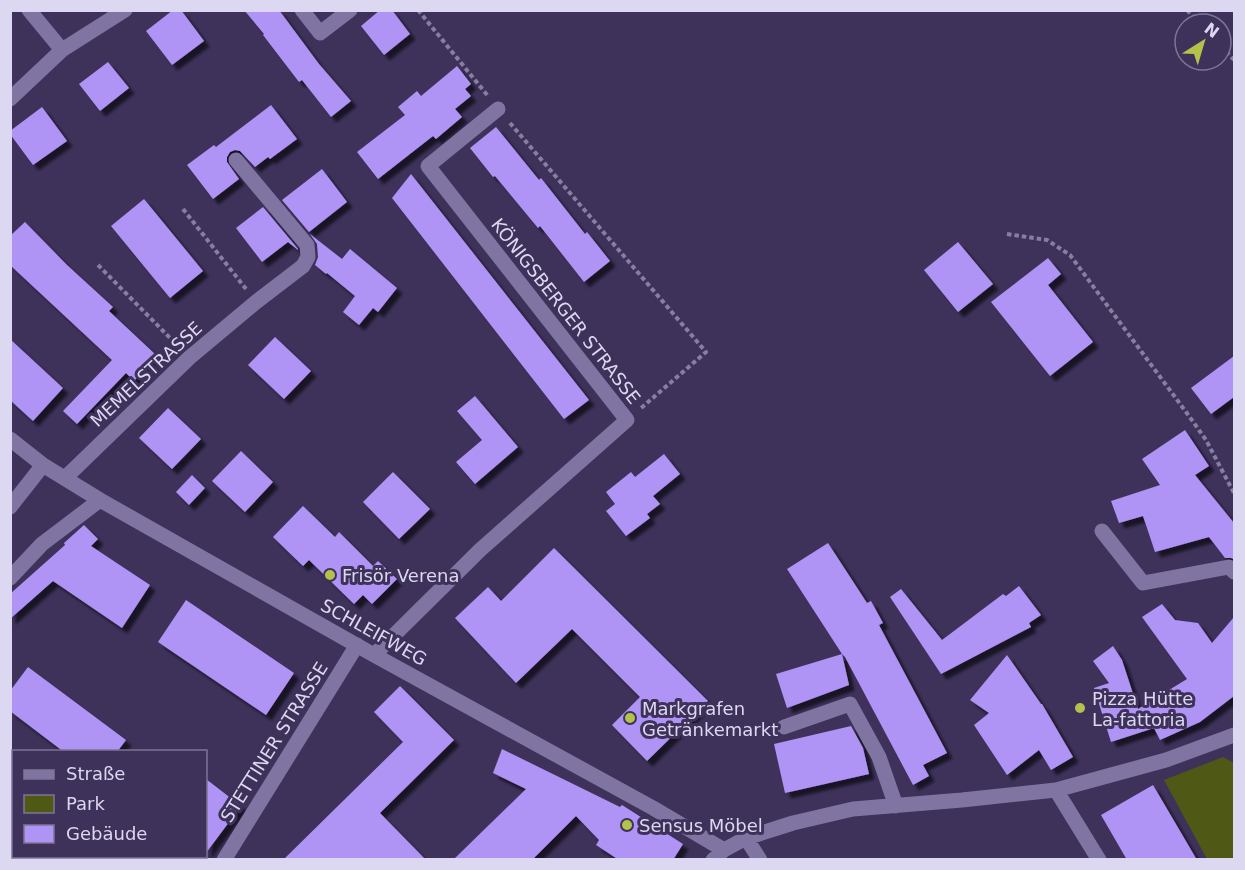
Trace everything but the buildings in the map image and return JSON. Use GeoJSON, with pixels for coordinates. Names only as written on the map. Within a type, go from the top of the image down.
{"type":"FeatureCollection","features":[{"type":"Feature","properties":{"kind":"street"},"geometry":{"type":"LineString","coordinates":[[29,10],[62,50]]}},
{"type":"Feature","properties":{"kind":"street"},"geometry":{"type":"LineString","coordinates":[[10,99],[62,50],[125,10]]}},
{"type":"Feature","properties":{"kind":"street"},"geometry":{"type":"LineString","coordinates":[[302,10],[320,33],[350,10]]}},
{"type":"Feature","properties":{"kind":"street","name":"KÖNIGSBERGER STRASSE"},"geometry":{"type":"LineString","coordinates":[[374,655],[480,550],[627,420],[428,166],[498,109]]}},
{"type":"Feature","properties":{"kind":"street","name":"MEMELSTRASSE"},"geometry":{"type":"LineString","coordinates":[[65,478],[189,358],[303,266],[308,257],[307,245],[237,159]]}},
{"type":"Feature","properties":{"kind":"street","name":"SCHLEIFWEG"},"geometry":{"type":"LineString","coordinates":[[10,439],[43,465],[100,500],[374,655],[653,808],[718,855]]}},
{"type":"Feature","properties":{"kind":"street"},"geometry":{"type":"LineString","coordinates":[[10,507],[43,465]]}},
{"type":"Feature","properties":{"kind":"street"},"geometry":{"type":"LineString","coordinates":[[10,578],[42,544],[100,500]]}},
{"type":"Feature","properties":{"kind":"street"},"geometry":{"type":"LineString","coordinates":[[1102,531],[1143,583],[1229,567],[1234,572]]}},
{"type":"Feature","properties":{"kind":"street","name":"STETTINER STRASSE"},"geometry":{"type":"LineString","coordinates":[[224,860],[357,645]]}},
{"type":"Feature","properties":{"kind":"street"},"geometry":{"type":"LineString","coordinates":[[784,727],[850,704],[879,757],[896,806]]}},
{"type":"Feature","properties":{"kind":"street"},"geometry":{"type":"LineString","coordinates":[[718,855],[746,838],[793,823],[853,809],[1056,790],[1166,760],[1234,735]]}},
{"type":"Feature","properties":{"kind":"street"},"geometry":{"type":"LineString","coordinates":[[1056,790],[1099,860]]}},
{"type":"Feature","properties":{"kind":"street"},"geometry":{"type":"LineString","coordinates":[[746,838],[760,860]]}},
{"type":"Feature","properties":{"kind":"path"},"geometry":{"type":"LineString","coordinates":[[418,10],[498,109],[706,352],[627,420]]}},
{"type":"Feature","properties":{"kind":"path"},"geometry":{"type":"LineString","coordinates":[[183,209],[256,302]]}},
{"type":"Feature","properties":{"kind":"path"},"geometry":{"type":"LineString","coordinates":[[1007,234],[1047,240],[1070,255],[1206,440],[1234,493]]}},
{"type":"Feature","properties":{"kind":"path"},"geometry":{"type":"LineString","coordinates":[[98,265],[189,358]]}},
{"type":"Feature","properties":{"kind":"green space"},"geometry":{"type":"Polygon","coordinates":[[[1223,757],[1234,763],[1234,859],[1207,859],[1164,780],[1223,757]]]}},
{"type":"Feature","properties":{"kind":"place","name":"Frisör Verena"},"geometry":{"type":"Point","coordinates":[330,575]}},
{"type":"Feature","properties":{"kind":"place","name":"Pizza Hütte La-fattoria"},"geometry":{"type":"Point","coordinates":[1080,708]}},
{"type":"Feature","properties":{"kind":"place","name":"Markgrafen Getränkemarkt"},"geometry":{"type":"Point","coordinates":[630,718]}},
{"type":"Feature","properties":{"kind":"place","name":"Sensus Möbel"},"geometry":{"type":"Point","coordinates":[627,825]}}]}
